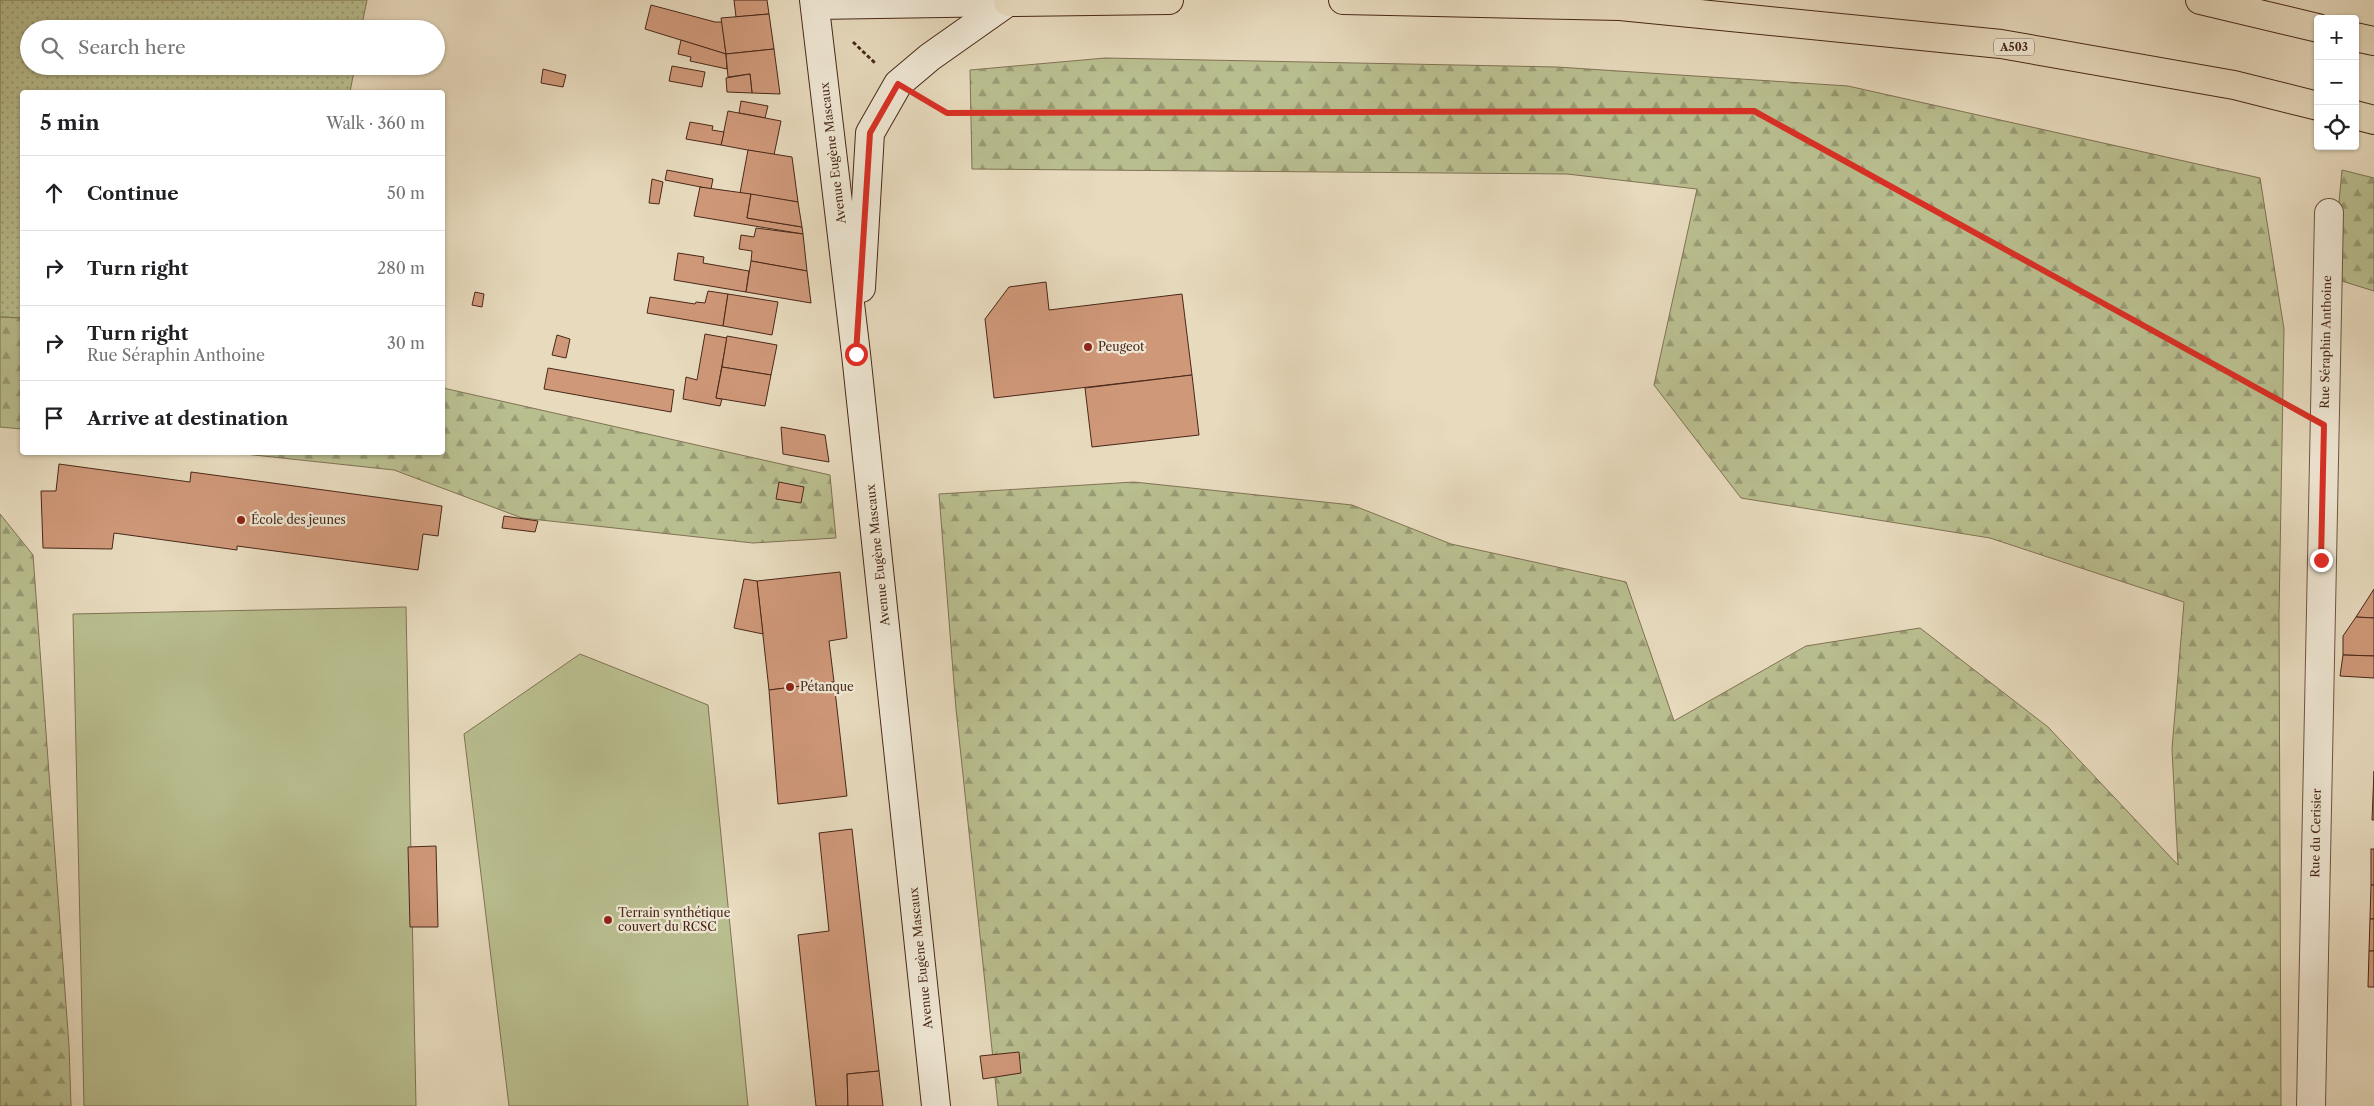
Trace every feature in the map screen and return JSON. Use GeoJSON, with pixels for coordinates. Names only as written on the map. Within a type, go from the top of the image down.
{"type":"FeatureCollection","features":[{"type":"Feature","properties":{"kind":"highway"},"geometry":{"type":"LineString","coordinates":[[1008,2],[1169,0]]}},
{"type":"Feature","properties":{"kind":"highway","name":"A503"},"geometry":{"type":"LineString","coordinates":[[1343,0],[1620,6],[2001,44],[2234,85],[2314,105]]}},
{"type":"Feature","properties":{"kind":"highway"},"geometry":{"type":"LineString","coordinates":[[2200,0],[2314,27]]}},
{"type":"Feature","properties":{"kind":"highway"},"geometry":{"type":"LineString","coordinates":[[2359,38],[2374,42]]}},
{"type":"Feature","properties":{"kind":"highway"},"geometry":{"type":"LineString","coordinates":[[2359,116],[2374,120]]}},
{"type":"Feature","properties":{"kind":"main road"},"geometry":{"type":"LineString","coordinates":[[815,3],[1008,2]]}},
{"type":"Feature","properties":{"kind":"main road"},"geometry":{"type":"LineString","coordinates":[[856,354],[870,133],[898,84],[930,57],[1008,2]]}},
{"type":"Feature","properties":{"kind":"main road","name":"Avenue Eugène Mascaux"},"geometry":{"type":"LineString","coordinates":[[815,3],[856,354],[936,1106]]}},
{"type":"Feature","properties":{"kind":"main road","name":"Rue Séraphin Anthoine"},"geometry":{"type":"LineString","coordinates":[[2321,560],[2329,213]]}},
{"type":"Feature","properties":{"kind":"main road","name":"Rue du Cerisier"},"geometry":{"type":"LineString","coordinates":[[2310,1106],[2321,560]]}},
{"type":"Feature","properties":{"kind":"path"},"geometry":{"type":"LineString","coordinates":[[815,3],[898,84],[947,113],[1754,111],[2324,425]]}},
{"type":"Feature","properties":{"kind":"green space"},"geometry":{"type":"Polygon","coordinates":[[[0,0],[367,0],[363,20],[20,20],[20,75],[353,75],[350,90],[20,90],[20,318],[0,317],[0,0]]]}},
{"type":"Feature","properties":{"kind":"green space"},"geometry":{"type":"Polygon","coordinates":[[[1105,58],[1557,67],[1848,86],[2260,178],[2284,329],[2279,614],[2281,1106],[998,1106],[956,709],[939,494],[1134,482],[1352,505],[1451,544],[1626,582],[1674,721],[1806,646],[1920,628],[2048,727],[2178,865],[2172,749],[2184,602],[1990,538],[1741,498],[1654,385],[1697,189],[1567,174],[972,169],[970,70],[1105,58]]]}},
{"type":"Feature","properties":{"kind":"green space"},"geometry":{"type":"Polygon","coordinates":[[[2342,170],[2374,178],[2374,291],[2332,278],[2342,170]]]}},
{"type":"Feature","properties":{"kind":"green space"},"geometry":{"type":"Polygon","coordinates":[[[0,317],[20,318],[20,429],[0,427],[0,317]]]}},
{"type":"Feature","properties":{"kind":"green space"},"geometry":{"type":"Polygon","coordinates":[[[445,388],[830,475],[836,538],[753,543],[522,518],[394,470],[254,455],[445,455],[445,388]]]}},
{"type":"Feature","properties":{"kind":"green space"},"geometry":{"type":"Polygon","coordinates":[[[0,514],[33,555],[69,1046],[71,1106],[0,1106],[0,514]]]}},
{"type":"Feature","properties":{"kind":"green space"},"geometry":{"type":"Polygon","coordinates":[[[406,607],[416,1106],[84,1106],[73,614],[406,607]]]}},
{"type":"Feature","properties":{"kind":"green space","name":"Terrain synthétique couvert du RCSC"},"geometry":{"type":"Polygon","coordinates":[[[580,654],[708,705],[748,1106],[509,1106],[464,734],[580,654]]]}},
{"type":"Feature","properties":{"kind":"building"},"geometry":{"type":"Polygon","coordinates":[[[734,0],[767,0],[769,14],[736,17],[734,0]]]}},
{"type":"Feature","properties":{"kind":"building"},"geometry":{"type":"Polygon","coordinates":[[[651,5],[715,22],[722,22],[726,54],[645,29],[651,5]]]}},
{"type":"Feature","properties":{"kind":"building"},"geometry":{"type":"Polygon","coordinates":[[[769,14],[774,49],[726,54],[721,18],[769,14]]]}},
{"type":"Feature","properties":{"kind":"building"},"geometry":{"type":"Polygon","coordinates":[[[681,40],[726,54],[727,69],[690,61],[691,57],[678,54],[681,40]]]}},
{"type":"Feature","properties":{"kind":"building"},"geometry":{"type":"Polygon","coordinates":[[[774,49],[780,94],[752,93],[750,74],[728,77],[726,54],[774,49]]]}},
{"type":"Feature","properties":{"kind":"building"},"geometry":{"type":"Polygon","coordinates":[[[672,66],[705,72],[702,87],[669,81],[672,66]]]}},
{"type":"Feature","properties":{"kind":"building"},"geometry":{"type":"Polygon","coordinates":[[[543,69],[566,75],[563,87],[541,83],[543,69]]]}},
{"type":"Feature","properties":{"kind":"building"},"geometry":{"type":"Polygon","coordinates":[[[750,74],[752,93],[727,92],[726,78],[750,74]]]}},
{"type":"Feature","properties":{"kind":"building"},"geometry":{"type":"Polygon","coordinates":[[[741,101],[768,106],[765,118],[739,113],[741,101]]]}},
{"type":"Feature","properties":{"kind":"building"},"geometry":{"type":"Polygon","coordinates":[[[728,111],[781,121],[774,155],[721,145],[728,111]]]}},
{"type":"Feature","properties":{"kind":"building"},"geometry":{"type":"Polygon","coordinates":[[[690,122],[713,126],[712,130],[724,132],[721,145],[686,139],[690,122]]]}},
{"type":"Feature","properties":{"kind":"building"},"geometry":{"type":"Polygon","coordinates":[[[748,150],[792,157],[798,202],[740,193],[748,150]]]}},
{"type":"Feature","properties":{"kind":"building"},"geometry":{"type":"Polygon","coordinates":[[[667,170],[713,179],[711,189],[665,180],[667,170]]]}},
{"type":"Feature","properties":{"kind":"building"},"geometry":{"type":"Polygon","coordinates":[[[652,179],[663,182],[659,204],[649,203],[652,179]]]}},
{"type":"Feature","properties":{"kind":"building"},"geometry":{"type":"Polygon","coordinates":[[[700,187],[751,194],[747,218],[802,227],[803,234],[694,216],[700,187]]]}},
{"type":"Feature","properties":{"kind":"building"},"geometry":{"type":"Polygon","coordinates":[[[751,194],[798,202],[802,227],[747,218],[751,194]]]}},
{"type":"Feature","properties":{"kind":"building"},"geometry":{"type":"Polygon","coordinates":[[[756,228],[803,234],[807,271],[751,261],[752,251],[739,249],[741,235],[754,237],[756,228]]]}},
{"type":"Feature","properties":{"kind":"building"},"geometry":{"type":"Polygon","coordinates":[[[678,253],[704,257],[703,263],[749,271],[746,292],[674,280],[678,253]]]}},
{"type":"Feature","properties":{"kind":"building"},"geometry":{"type":"Polygon","coordinates":[[[751,261],[807,271],[811,303],[746,292],[751,261]]]}},
{"type":"Feature","properties":{"kind":"building","name":"Peugeot"},"geometry":{"type":"Polygon","coordinates":[[[1046,282],[1049,310],[1182,294],[1192,375],[994,398],[985,319],[1009,287],[1046,282]]]}},
{"type":"Feature","properties":{"kind":"building"},"geometry":{"type":"Polygon","coordinates":[[[708,291],[728,294],[723,326],[647,313],[650,297],[695,304],[696,302],[705,303],[708,291]]]}},
{"type":"Feature","properties":{"kind":"building"},"geometry":{"type":"Polygon","coordinates":[[[475,292],[484,294],[482,307],[472,305],[475,292]]]}},
{"type":"Feature","properties":{"kind":"building"},"geometry":{"type":"Polygon","coordinates":[[[728,294],[778,302],[772,335],[723,326],[728,294]]]}},
{"type":"Feature","properties":{"kind":"building"},"geometry":{"type":"Polygon","coordinates":[[[705,334],[727,338],[716,398],[722,399],[720,406],[683,399],[686,377],[697,380],[705,334]]]}},
{"type":"Feature","properties":{"kind":"building"},"geometry":{"type":"Polygon","coordinates":[[[557,335],[570,339],[566,358],[552,355],[557,335]]]}},
{"type":"Feature","properties":{"kind":"building"},"geometry":{"type":"Polygon","coordinates":[[[727,336],[777,345],[771,375],[722,367],[727,336]]]}},
{"type":"Feature","properties":{"kind":"building"},"geometry":{"type":"Polygon","coordinates":[[[722,367],[771,375],[765,406],[716,398],[722,367]]]}},
{"type":"Feature","properties":{"kind":"building"},"geometry":{"type":"Polygon","coordinates":[[[548,368],[674,390],[671,412],[544,389],[548,368]]]}},
{"type":"Feature","properties":{"kind":"building"},"geometry":{"type":"Polygon","coordinates":[[[1192,375],[1199,435],[1092,447],[1085,388],[1192,375]]]}},
{"type":"Feature","properties":{"kind":"building"},"geometry":{"type":"Polygon","coordinates":[[[781,427],[825,435],[829,462],[783,454],[781,427]]]}},
{"type":"Feature","properties":{"kind":"building","name":"École des jeunes"},"geometry":{"type":"Polygon","coordinates":[[[59,464],[190,482],[191,472],[442,506],[438,536],[423,534],[418,570],[237,546],[237,550],[114,533],[112,549],[43,548],[41,491],[56,491],[59,464]]]}},
{"type":"Feature","properties":{"kind":"building"},"geometry":{"type":"Polygon","coordinates":[[[779,482],[804,487],[801,503],[776,499],[779,482]]]}},
{"type":"Feature","properties":{"kind":"building"},"geometry":{"type":"Polygon","coordinates":[[[504,516],[538,521],[535,532],[502,528],[504,516]]]}},
{"type":"Feature","properties":{"kind":"building"},"geometry":{"type":"Polygon","coordinates":[[[840,572],[847,638],[829,641],[834,682],[769,690],[757,581],[840,572]]]}},
{"type":"Feature","properties":{"kind":"building"},"geometry":{"type":"Polygon","coordinates":[[[744,579],[757,581],[763,634],[734,628],[744,579]]]}},
{"type":"Feature","properties":{"kind":"building"},"geometry":{"type":"Polygon","coordinates":[[[2374,589],[2374,618],[2356,617],[2374,589]]]}},
{"type":"Feature","properties":{"kind":"building"},"geometry":{"type":"Polygon","coordinates":[[[2356,617],[2374,618],[2374,656],[2343,655],[2343,636],[2356,617]]]}},
{"type":"Feature","properties":{"kind":"building"},"geometry":{"type":"Polygon","coordinates":[[[2343,655],[2374,656],[2374,678],[2340,676],[2343,655]]]}},
{"type":"Feature","properties":{"kind":"building"},"geometry":{"type":"Polygon","coordinates":[[[834,682],[847,796],[778,804],[769,690],[834,682]]]}},
{"type":"Feature","properties":{"kind":"building"},"geometry":{"type":"Polygon","coordinates":[[[2374,771],[2374,820],[2372,820],[2374,771]]]}},
{"type":"Feature","properties":{"kind":"building"},"geometry":{"type":"Polygon","coordinates":[[[852,829],[879,1071],[847,1074],[848,1106],[816,1106],[798,935],[829,931],[819,833],[852,829]]]}},
{"type":"Feature","properties":{"kind":"building"},"geometry":{"type":"Polygon","coordinates":[[[436,846],[438,927],[410,927],[408,847],[436,846]]]}},
{"type":"Feature","properties":{"kind":"building"},"geometry":{"type":"Polygon","coordinates":[[[2371,849],[2374,849],[2374,885],[2371,885],[2371,849]]]}},
{"type":"Feature","properties":{"kind":"building"},"geometry":{"type":"Polygon","coordinates":[[[2371,885],[2374,885],[2374,919],[2370,919],[2371,885]]]}},
{"type":"Feature","properties":{"kind":"building"},"geometry":{"type":"Polygon","coordinates":[[[2370,919],[2374,919],[2374,951],[2369,951],[2370,919]]]}},
{"type":"Feature","properties":{"kind":"building"},"geometry":{"type":"Polygon","coordinates":[[[2369,951],[2374,951],[2374,987],[2368,987],[2369,951]]]}},
{"type":"Feature","properties":{"kind":"building"},"geometry":{"type":"Polygon","coordinates":[[[1019,1052],[1021,1073],[983,1079],[980,1056],[1019,1052]]]}},
{"type":"Feature","properties":{"kind":"building"},"geometry":{"type":"Polygon","coordinates":[[[879,1071],[883,1106],[848,1106],[847,1074],[879,1071]]]}},
{"type":"Feature","properties":{"kind":"place","name":"Peugeot"},"geometry":{"type":"Point","coordinates":[1088,347]}},
{"type":"Feature","properties":{"kind":"place","name":"École des jeunes"},"geometry":{"type":"Point","coordinates":[241,520]}},
{"type":"Feature","properties":{"kind":"place","name":"Pétanque"},"geometry":{"type":"Point","coordinates":[790,687]}},
{"type":"Feature","properties":{"kind":"place","name":"Terrain synthétique couvert du RCSC"},"geometry":{"type":"Point","coordinates":[608,920]}},
{"type":"Feature","properties":{"kind":"route"},"geometry":{"type":"LineString","coordinates":[[856,354],[870,133],[898,84],[947,113],[1754,111],[2324,425],[2321,560]]}}]}
